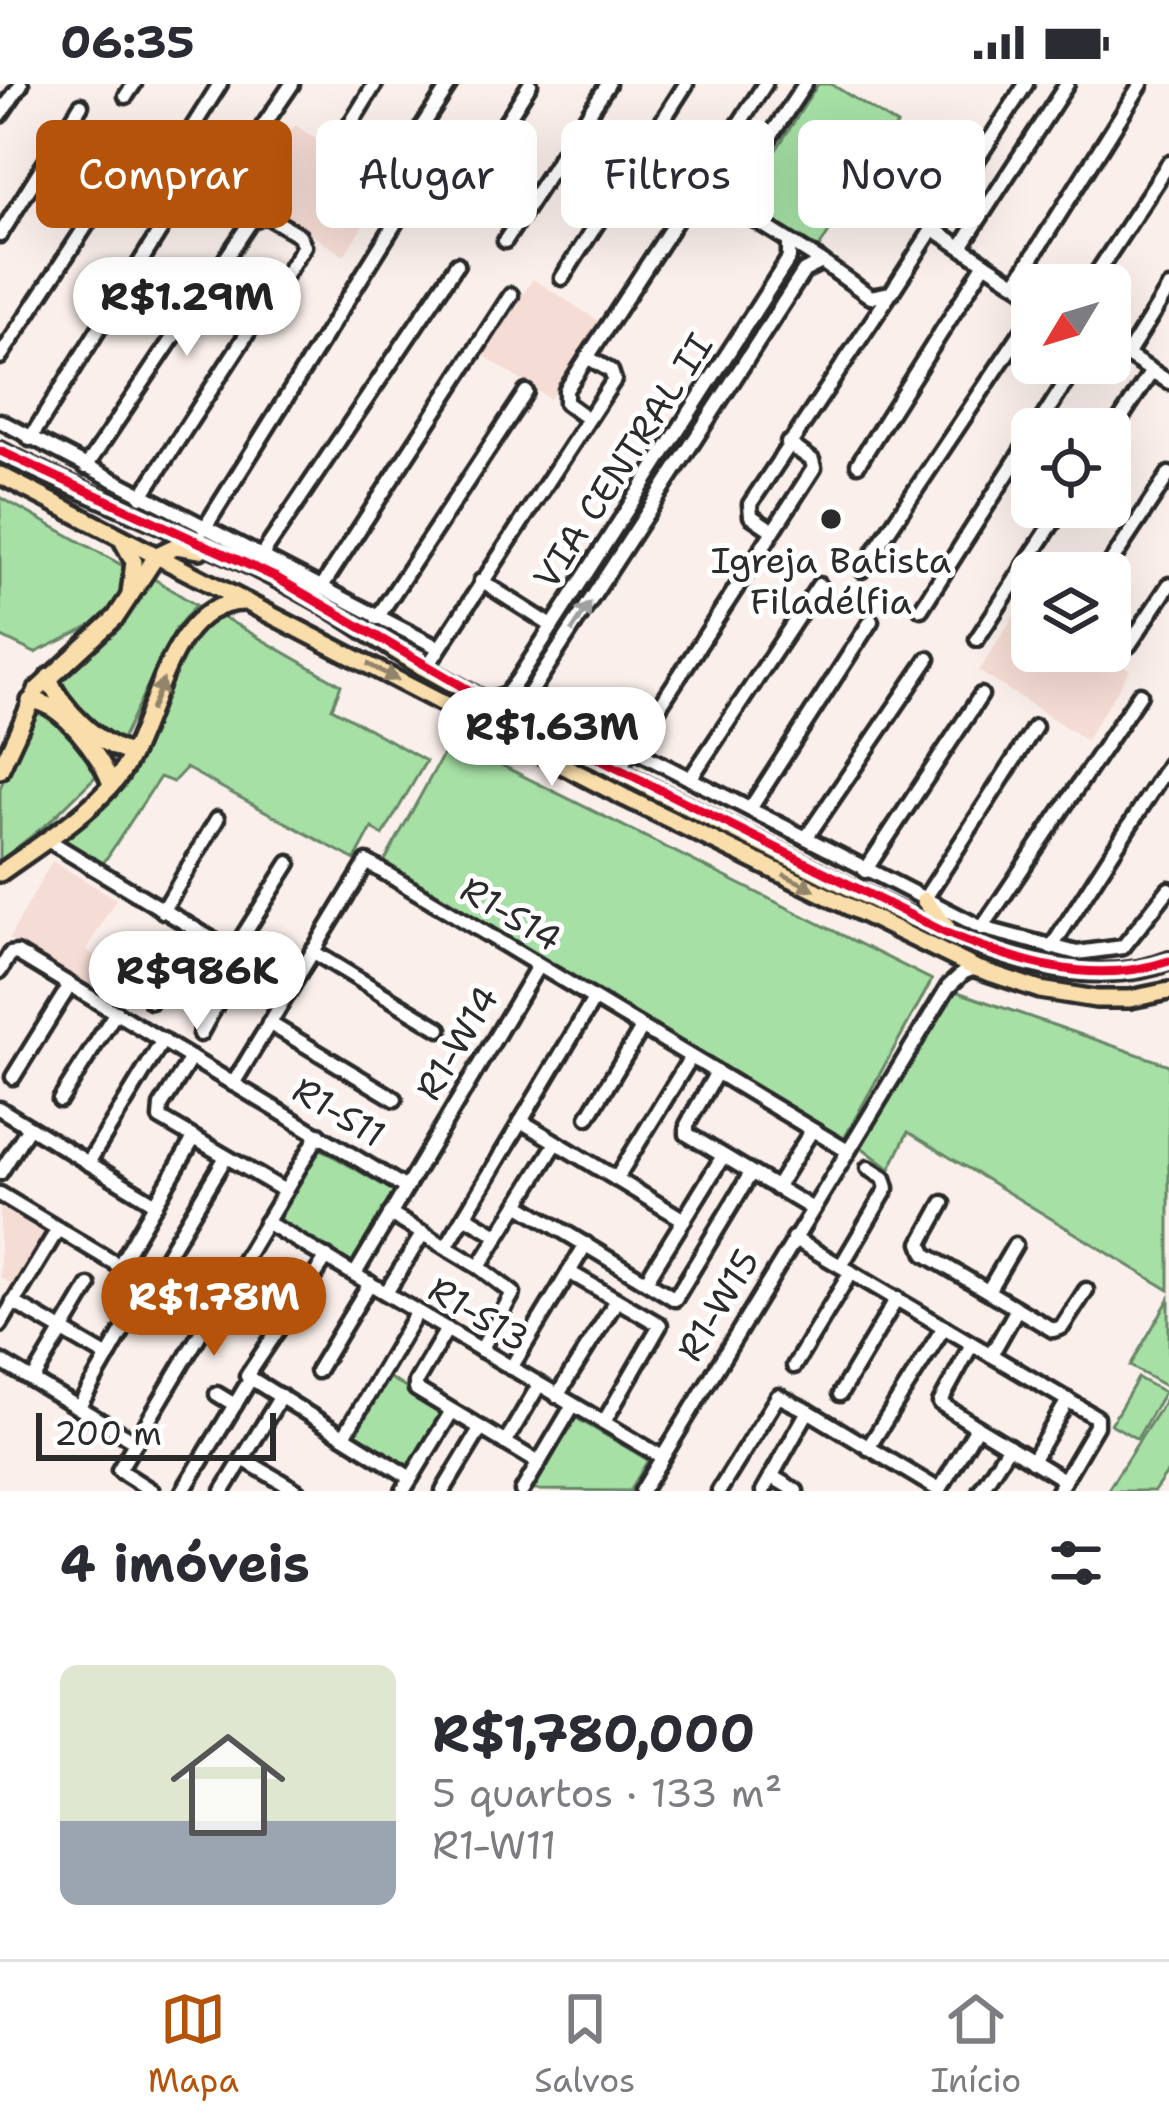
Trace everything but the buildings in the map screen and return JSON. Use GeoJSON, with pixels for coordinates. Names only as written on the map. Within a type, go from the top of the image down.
{"type":"FeatureCollection","features":[{"type":"Feature","properties":{"kind":"main road"},"geometry":{"type":"LineString","coordinates":[[0,452],[316,593],[426,668],[688,806],[756,851],[975,968],[1072,996],[1130,999],[1169,991]]}},
{"type":"Feature","properties":{"kind":"main road"},"geometry":{"type":"LineString","coordinates":[[0,475],[677,823],[825,875],[955,936],[1044,966],[1097,972],[1166,963],[1165,982],[1150,995]]}},
{"type":"Feature","properties":{"kind":"main road"},"geometry":{"type":"LineString","coordinates":[[120,536],[134,562],[128,602]]}},
{"type":"Feature","properties":{"kind":"main road"},"geometry":{"type":"LineString","coordinates":[[3,754],[30,701],[128,602],[157,555],[168,547],[189,547],[227,564],[260,565]]}},
{"type":"Feature","properties":{"kind":"main road"},"geometry":{"type":"LineString","coordinates":[[291,623],[313,626],[322,620],[316,593]]}},
{"type":"Feature","properties":{"kind":"main road"},"geometry":{"type":"LineString","coordinates":[[0,873],[111,785],[132,753],[189,629],[220,605],[250,602]]}},
{"type":"Feature","properties":{"kind":"main road"},"geometry":{"type":"LineString","coordinates":[[49,677],[61,699],[109,747],[132,753]]}},
{"type":"Feature","properties":{"kind":"main road"},"geometry":{"type":"LineString","coordinates":[[30,701],[48,704],[88,744],[104,761],[111,785]]}},
{"type":"Feature","properties":{"kind":"main road"},"geometry":{"type":"LineString","coordinates":[[474,720],[516,715]]}},
{"type":"Feature","properties":{"kind":"main road"},"geometry":{"type":"LineString","coordinates":[[656,813],[664,802],[662,794]]}},
{"type":"Feature","properties":{"kind":"main road"},"geometry":{"type":"LineString","coordinates":[[677,823],[675,809],[688,806]]}},
{"type":"Feature","properties":{"kind":"main road"},"geometry":{"type":"LineString","coordinates":[[924,900],[955,936]]}},
{"type":"Feature","properties":{"kind":"street"},"geometry":{"type":"LineString","coordinates":[[0,115],[21,84]]}},
{"type":"Feature","properties":{"kind":"street"},"geometry":{"type":"LineString","coordinates":[[197,120],[220,84]]}},
{"type":"Feature","properties":{"kind":"street"},"geometry":{"type":"LineString","coordinates":[[267,120],[292,84]]}},
{"type":"Feature","properties":{"kind":"street"},"geometry":{"type":"LineString","coordinates":[[353,120],[376,84]]}},
{"type":"Feature","properties":{"kind":"street"},"geometry":{"type":"LineString","coordinates":[[426,120],[450,84]]}},
{"type":"Feature","properties":{"kind":"street"},"geometry":{"type":"LineString","coordinates":[[508,120],[530,84]]}},
{"type":"Feature","properties":{"kind":"street"},"geometry":{"type":"LineString","coordinates":[[505,241],[608,84]]}},
{"type":"Feature","properties":{"kind":"street"},"geometry":{"type":"LineString","coordinates":[[562,278],[686,84]]}},
{"type":"Feature","properties":{"kind":"street"},"geometry":{"type":"LineString","coordinates":[[742,120],[765,84]]}},
{"type":"Feature","properties":{"kind":"street"},"geometry":{"type":"LineString","coordinates":[[774,131],[805,84]]}},
{"type":"Feature","properties":{"kind":"street"},"geometry":{"type":"LineString","coordinates":[[769,537],[749,507],[1027,84]]}},
{"type":"Feature","properties":{"kind":"street"},"geometry":{"type":"LineString","coordinates":[[961,247],[1066,84]]}},
{"type":"Feature","properties":{"kind":"street"},"geometry":{"type":"LineString","coordinates":[[1028,264],[1141,84]]}},
{"type":"Feature","properties":{"kind":"street"},"geometry":{"type":"LineString","coordinates":[[0,235],[81,105]]}},
{"type":"Feature","properties":{"kind":"street"},"geometry":{"type":"LineString","coordinates":[[1103,264],[1169,163]]}},
{"type":"Feature","properties":{"kind":"street"},"geometry":{"type":"LineString","coordinates":[[86,467],[251,221],[265,214],[299,235],[302,250],[142,497]]}},
{"type":"Feature","properties":{"kind":"street"},"geometry":{"type":"LineString","coordinates":[[0,357],[85,228]]}},
{"type":"Feature","properties":{"kind":"street"},"geometry":{"type":"LineString","coordinates":[[30,439],[162,228]]}},
{"type":"Feature","properties":{"kind":"street"},"geometry":{"type":"LineString","coordinates":[[204,530],[393,228]]}},
{"type":"Feature","properties":{"kind":"street"},"geometry":{"type":"LineString","coordinates":[[588,419],[564,400],[672,228]]}},
{"type":"Feature","properties":{"kind":"street"},"geometry":{"type":"LineString","coordinates":[[767,228],[871,297],[875,313]]}},
{"type":"Feature","properties":{"kind":"street"},"geometry":{"type":"LineString","coordinates":[[935,230],[1011,280]]}},
{"type":"Feature","properties":{"kind":"street","name":"VIA CENTRAL II"},"geometry":{"type":"LineString","coordinates":[[488,700],[507,694],[552,626],[764,300],[789,258],[789,242]]}},
{"type":"Feature","properties":{"kind":"street","name":"VIA CENTRAL II"},"geometry":{"type":"LineString","coordinates":[[516,715],[804,272],[822,262]]}},
{"type":"Feature","properties":{"kind":"street"},"geometry":{"type":"LineString","coordinates":[[858,464],[985,263]]}},
{"type":"Feature","properties":{"kind":"street"},"geometry":{"type":"LineString","coordinates":[[0,421],[260,565],[457,264]]}},
{"type":"Feature","properties":{"kind":"street"},"geometry":{"type":"LineString","coordinates":[[1131,349],[1169,288]]}},
{"type":"Feature","properties":{"kind":"street"},"geometry":{"type":"LineString","coordinates":[[871,297],[891,293]]}},
{"type":"Feature","properties":{"kind":"street"},"geometry":{"type":"LineString","coordinates":[[439,648],[316,593],[511,295]]}},
{"type":"Feature","properties":{"kind":"street"},"geometry":{"type":"LineString","coordinates":[[764,300],[779,310]]}},
{"type":"Feature","properties":{"kind":"street"},"geometry":{"type":"LineString","coordinates":[[862,570],[1011,347]]}},
{"type":"Feature","properties":{"kind":"street"},"geometry":{"type":"LineString","coordinates":[[426,668],[614,380],[610,371],[587,357]]}},
{"type":"Feature","properties":{"kind":"street"},"geometry":{"type":"LineString","coordinates":[[1131,357],[1169,382]]}},
{"type":"Feature","properties":{"kind":"street"},"geometry":{"type":"LineString","coordinates":[[1127,408],[1152,370]]}},
{"type":"Feature","properties":{"kind":"street"},"geometry":{"type":"LineString","coordinates":[[377,618],[526,392]]}},
{"type":"Feature","properties":{"kind":"street"},"geometry":{"type":"LineString","coordinates":[[619,769],[814,468],[812,460],[788,443]]}},
{"type":"Feature","properties":{"kind":"street"},"geometry":{"type":"LineString","coordinates":[[921,609],[1011,468]]}},
{"type":"Feature","properties":{"kind":"street"},"geometry":{"type":"LineString","coordinates":[[1118,552],[1169,474]]}},
{"type":"Feature","properties":{"kind":"street"},"geometry":{"type":"LineString","coordinates":[[977,640],[1049,528]]}},
{"type":"Feature","properties":{"kind":"street"},"geometry":{"type":"LineString","coordinates":[[597,556],[614,567]]}},
{"type":"Feature","properties":{"kind":"street"},"geometry":{"type":"LineString","coordinates":[[481,581],[552,626]]}},
{"type":"Feature","properties":{"kind":"street"},"geometry":{"type":"LineString","coordinates":[[690,779],[819,584]]}},
{"type":"Feature","properties":{"kind":"street"},"geometry":{"type":"LineString","coordinates":[[1131,642],[1169,584]]}},
{"type":"Feature","properties":{"kind":"street"},"geometry":{"type":"LineString","coordinates":[[750,809],[871,621]]}},
{"type":"Feature","properties":{"kind":"street"},"geometry":{"type":"LineString","coordinates":[[538,647],[554,658]]}},
{"type":"Feature","properties":{"kind":"street"},"geometry":{"type":"LineString","coordinates":[[806,838],[928,659]]}},
{"type":"Feature","properties":{"kind":"street"},"geometry":{"type":"LineString","coordinates":[[865,871],[981,694]]}},
{"type":"Feature","properties":{"kind":"street"},"geometry":{"type":"LineString","coordinates":[[982,928],[1140,694]]}},
{"type":"Feature","properties":{"kind":"street"},"geometry":{"type":"LineString","coordinates":[[924,900],[1035,727]]}},
{"type":"Feature","properties":{"kind":"street"},"geometry":{"type":"LineString","coordinates":[[632,749],[982,928],[1051,948],[1087,953],[1124,947],[1169,889]]}},
{"type":"Feature","properties":{"kind":"street"},"geometry":{"type":"LineString","coordinates":[[1051,948],[1169,764]]}},
{"type":"Feature","properties":{"kind":"street"},"geometry":{"type":"LineString","coordinates":[[163,910],[217,819]]}},
{"type":"Feature","properties":{"kind":"street"},"geometry":{"type":"LineString","coordinates":[[46,839],[291,987]]}},
{"type":"Feature","properties":{"kind":"street"},"geometry":{"type":"LineString","coordinates":[[825,875],[836,855]]}},
{"type":"Feature","properties":{"kind":"street","name":"R1-S14"},"geometry":{"type":"LineString","coordinates":[[233,1084],[367,862],[846,1150]]}},
{"type":"Feature","properties":{"kind":"street"},"geometry":{"type":"LineString","coordinates":[[200,1034],[289,863]]}},
{"type":"Feature","properties":{"kind":"street"},"geometry":{"type":"LineString","coordinates":[[151,1000],[194,929]]}},
{"type":"Feature","properties":{"kind":"street"},"geometry":{"type":"LineString","coordinates":[[1124,947],[1132,970]]}},
{"type":"Feature","properties":{"kind":"street"},"geometry":{"type":"LineString","coordinates":[[313,951],[440,1029]]}},
{"type":"Feature","properties":{"kind":"street","name":"R1-S11"},"geometry":{"type":"LineString","coordinates":[[0,971],[14,952],[406,1188]]}},
{"type":"Feature","properties":{"kind":"street"},"geometry":{"type":"LineString","coordinates":[[944,953],[951,975],[948,987]]}},
{"type":"Feature","properties":{"kind":"street","name":"R1-W14"},"geometry":{"type":"LineString","coordinates":[[355,1274],[538,966]]}},
{"type":"Feature","properties":{"kind":"street"},"geometry":{"type":"LineString","coordinates":[[948,987],[975,968]]}},
{"type":"Feature","properties":{"kind":"street"},"geometry":{"type":"LineString","coordinates":[[13,1077],[70,985]]}},
{"type":"Feature","properties":{"kind":"street","name":"R1-W15"},"geometry":{"type":"LineString","coordinates":[[647,1489],[846,1150],[948,987]]}},
{"type":"Feature","properties":{"kind":"street"},"geometry":{"type":"LineString","coordinates":[[446,1247],[594,999]]}},
{"type":"Feature","properties":{"kind":"street"},"geometry":{"type":"LineString","coordinates":[[60,1100],[116,1012]]}},
{"type":"Feature","properties":{"kind":"street"},"geometry":{"type":"LineString","coordinates":[[269,1022],[395,1099]]}},
{"type":"Feature","properties":{"kind":"street"},"geometry":{"type":"LineString","coordinates":[[589,1117],[642,1028]]}},
{"type":"Feature","properties":{"kind":"street"},"geometry":{"type":"LineString","coordinates":[[88,1163],[163,1040]]}},
{"type":"Feature","properties":{"kind":"street"},"geometry":{"type":"LineString","coordinates":[[616,1179],[691,1057]]}},
{"type":"Feature","properties":{"kind":"street"},"geometry":{"type":"LineString","coordinates":[[191,1058],[159,1114],[285,1191]]}},
{"type":"Feature","properties":{"kind":"street"},"geometry":{"type":"LineString","coordinates":[[717,1072],[686,1131],[812,1208]]}},
{"type":"Feature","properties":{"kind":"street"},"geometry":{"type":"LineString","coordinates":[[0,1109],[156,1204]]}},
{"type":"Feature","properties":{"kind":"street"},"geometry":{"type":"LineString","coordinates":[[521,1121],[684,1220]]}},
{"type":"Feature","properties":{"kind":"street"},"geometry":{"type":"LineString","coordinates":[[0,1173],[28,1127]]}},
{"type":"Feature","properties":{"kind":"street"},"geometry":{"type":"LineString","coordinates":[[776,1188],[812,1130]]}},
{"type":"Feature","properties":{"kind":"street"},"geometry":{"type":"LineString","coordinates":[[150,1490],[118,1470],[319,1135]]}},
{"type":"Feature","properties":{"kind":"street"},"geometry":{"type":"LineString","coordinates":[[119,1266],[194,1138]]}},
{"type":"Feature","properties":{"kind":"street"},"geometry":{"type":"LineString","coordinates":[[478,1268],[556,1143]]}},
{"type":"Feature","properties":{"kind":"street"},"geometry":{"type":"LineString","coordinates":[[646,1281],[723,1156]]}},
{"type":"Feature","properties":{"kind":"street"},"geometry":{"type":"LineString","coordinates":[[149,1285],[226,1157]]}},
{"type":"Feature","properties":{"kind":"street"},"geometry":{"type":"LineString","coordinates":[[794,1366],[887,1188],[884,1178],[868,1168]]}},
{"type":"Feature","properties":{"kind":"street"},"geometry":{"type":"LineString","coordinates":[[518,1204],[675,1299],[751,1173]]}},
{"type":"Feature","properties":{"kind":"street"},"geometry":{"type":"LineString","coordinates":[[0,1194],[174,1299]]}},
{"type":"Feature","properties":{"kind":"street"},"geometry":{"type":"LineString","coordinates":[[943,1203],[921,1243],[925,1254],[1053,1330],[1062,1327],[1086,1290]]}},
{"type":"Feature","properties":{"kind":"street"},"geometry":{"type":"LineString","coordinates":[[390,1214],[513,1293],[481,1350]]}},
{"type":"Feature","properties":{"kind":"street"},"geometry":{"type":"LineString","coordinates":[[465,1216],[497,1235]]}},
{"type":"Feature","properties":{"kind":"street","name":"R1-S13"},"geometry":{"type":"LineString","coordinates":[[266,1222],[662,1457]]}},
{"type":"Feature","properties":{"kind":"street"},"geometry":{"type":"LineString","coordinates":[[0,1324],[58,1229]]}},
{"type":"Feature","properties":{"kind":"street"},"geometry":{"type":"LineString","coordinates":[[386,1293],[423,1233]]}},
{"type":"Feature","properties":{"kind":"street"},"geometry":{"type":"LineString","coordinates":[[794,1238],[1067,1400],[1098,1422],[1061,1485],[940,1403],[972,1344]]}},
{"type":"Feature","properties":{"kind":"street"},"geometry":{"type":"LineString","coordinates":[[511,1367],[586,1244]]}},
{"type":"Feature","properties":{"kind":"street"},"geometry":{"type":"LineString","coordinates":[[988,1292],[1015,1245]]}},
{"type":"Feature","properties":{"kind":"street"},"geometry":{"type":"LineString","coordinates":[[327,1257],[247,1376],[411,1478]]}},
{"type":"Feature","properties":{"kind":"street"},"geometry":{"type":"LineString","coordinates":[[569,1272],[660,1325],[604,1423]]}},
{"type":"Feature","properties":{"kind":"street"},"geometry":{"type":"LineString","coordinates":[[317,1371],[370,1283]]}},
{"type":"Feature","properties":{"kind":"street"},"geometry":{"type":"LineString","coordinates":[[33,1380],[89,1286]]}},
{"type":"Feature","properties":{"kind":"street"},"geometry":{"type":"LineString","coordinates":[[840,1394],[897,1298]]}},
{"type":"Feature","properties":{"kind":"street"},"geometry":{"type":"LineString","coordinates":[[557,1396],[616,1300]]}},
{"type":"Feature","properties":{"kind":"street"},"geometry":{"type":"LineString","coordinates":[[14,1302],[107,1357]]}},
{"type":"Feature","properties":{"kind":"street"},"geometry":{"type":"LineString","coordinates":[[991,1355],[1017,1309]]}},
{"type":"Feature","properties":{"kind":"street"},"geometry":{"type":"LineString","coordinates":[[79,1407],[134,1312]]}},
{"type":"Feature","properties":{"kind":"street"},"geometry":{"type":"LineString","coordinates":[[344,1436],[418,1312]]}},
{"type":"Feature","properties":{"kind":"street"},"geometry":{"type":"LineString","coordinates":[[868,1448],[944,1328]]}},
{"type":"Feature","properties":{"kind":"street"},"geometry":{"type":"LineString","coordinates":[[447,1329],[416,1387],[539,1463]]}},
{"type":"Feature","properties":{"kind":"street"},"geometry":{"type":"LineString","coordinates":[[0,1361],[136,1442]]}},
{"type":"Feature","properties":{"kind":"street"},"geometry":{"type":"LineString","coordinates":[[183,1491],[251,1378]]}},
{"type":"Feature","properties":{"kind":"street"},"geometry":{"type":"LineString","coordinates":[[506,1443],[539,1385]]}},
{"type":"Feature","properties":{"kind":"street"},"geometry":{"type":"LineString","coordinates":[[217,1394],[236,1405]]}},
{"type":"Feature","properties":{"kind":"street"},"geometry":{"type":"LineString","coordinates":[[224,1491],[281,1396]]}},
{"type":"Feature","properties":{"kind":"street"},"geometry":{"type":"LineString","coordinates":[[719,1491],[778,1396],[939,1491],[977,1427]]}},
{"type":"Feature","properties":{"kind":"street"},"geometry":{"type":"LineString","coordinates":[[1032,1461],[1067,1400]]}},
{"type":"Feature","properties":{"kind":"street"},"geometry":{"type":"LineString","coordinates":[[522,1491],[573,1406]]}},
{"type":"Feature","properties":{"kind":"street"},"geometry":{"type":"LineString","coordinates":[[403,1491],[452,1411]]}},
{"type":"Feature","properties":{"kind":"street"},"geometry":{"type":"LineString","coordinates":[[763,1491],[808,1412]]}},
{"type":"Feature","properties":{"kind":"street"},"geometry":{"type":"LineString","coordinates":[[443,1491],[481,1428]]}},
{"type":"Feature","properties":{"kind":"street"},"geometry":{"type":"LineString","coordinates":[[980,1491],[1009,1446]]}},
{"type":"Feature","properties":{"kind":"street"},"geometry":{"type":"LineString","coordinates":[[243,1459],[297,1491]]}},
{"type":"Feature","properties":{"kind":"street"},"geometry":{"type":"LineString","coordinates":[[771,1476],[796,1491]]}},
{"type":"Feature","properties":{"kind":"shaded area"},"geometry":{"type":"Polygon","coordinates":[[[295,125],[316,140],[316,228],[361,228],[344,256],[292,222],[295,125]]]}},
{"type":"Feature","properties":{"kind":"shaded area"},"geometry":{"type":"Polygon","coordinates":[[[533,279],[600,322],[550,399],[483,355],[533,279]]]}},
{"type":"Feature","properties":{"kind":"shaded area"},"geometry":{"type":"Polygon","coordinates":[[[1011,621],[1011,672],[1129,672],[1086,740],[979,671],[1011,621]]]}},
{"type":"Feature","properties":{"kind":"shaded area"},"geometry":{"type":"Polygon","coordinates":[[[52,861],[116,899],[86,950],[108,964],[93,990],[9,939],[52,861]]]}},
{"type":"Feature","properties":{"kind":"shaded area"},"geometry":{"type":"Polygon","coordinates":[[[0,1207],[44,1233],[13,1285],[0,1277],[0,1207]]]}},
{"type":"Feature","properties":{"kind":"green space"},"geometry":{"type":"Polygon","coordinates":[[[818,84],[831,84],[889,120],[798,120],[798,228],[832,228],[817,251],[774,222],[774,153],[818,84]]]}},
{"type":"Feature","properties":{"kind":"green space"},"geometry":{"type":"Polygon","coordinates":[[[0,497],[125,567],[124,593],[108,615],[35,653],[0,636],[0,497]]]}},
{"type":"Feature","properties":{"kind":"green space"},"geometry":{"type":"Polygon","coordinates":[[[151,577],[196,605],[176,628],[119,745],[59,692],[59,680],[111,635],[151,577]]]}},
{"type":"Feature","properties":{"kind":"green space"},"geometry":{"type":"Polygon","coordinates":[[[216,613],[341,685],[332,708],[426,761],[383,835],[372,828],[355,860],[186,768],[173,782],[160,777],[102,865],[54,837],[99,809],[145,741],[186,640],[216,613]]]}},
{"type":"Feature","properties":{"kind":"green space"},"geometry":{"type":"Polygon","coordinates":[[[35,710],[45,712],[97,764],[96,776],[0,861],[0,788],[35,710]]]}},
{"type":"Feature","properties":{"kind":"green space"},"geometry":{"type":"Polygon","coordinates":[[[451,740],[932,980],[841,1144],[382,866],[451,740]]]}},
{"type":"Feature","properties":{"kind":"green space"},"geometry":{"type":"Polygon","coordinates":[[[949,989],[1169,1065],[1169,1290],[908,1132],[890,1169],[856,1143],[949,989]]]}},
{"type":"Feature","properties":{"kind":"green space"},"geometry":{"type":"Polygon","coordinates":[[[319,1148],[395,1192],[351,1263],[278,1220],[319,1148]]]}},
{"type":"Feature","properties":{"kind":"green space"},"geometry":{"type":"Polygon","coordinates":[[[1169,1299],[1169,1388],[1130,1366],[1169,1299]]]}},
{"type":"Feature","properties":{"kind":"green space"},"geometry":{"type":"Polygon","coordinates":[[[388,1377],[445,1412],[410,1468],[354,1432],[388,1377]]]}},
{"type":"Feature","properties":{"kind":"green space"},"geometry":{"type":"Polygon","coordinates":[[[1138,1378],[1164,1392],[1137,1439],[1111,1424],[1138,1378]]]}},
{"type":"Feature","properties":{"kind":"green space"},"geometry":{"type":"Polygon","coordinates":[[[1169,1394],[1169,1470],[1154,1491],[1107,1491],[1169,1394]]]}},
{"type":"Feature","properties":{"kind":"green space"},"geometry":{"type":"Polygon","coordinates":[[[576,1418],[648,1460],[630,1491],[533,1490],[576,1418]]]}},
{"type":"Feature","properties":{"kind":"transit line"},"geometry":{"type":"LineString","coordinates":[[0,451],[275,577],[513,716],[946,933],[1056,968],[1112,972],[1169,961]]}},
{"type":"Feature","properties":{"kind":"place","name":"Igreja Batista Filadélfia"},"geometry":{"type":"Point","coordinates":[831,519]}}]}
